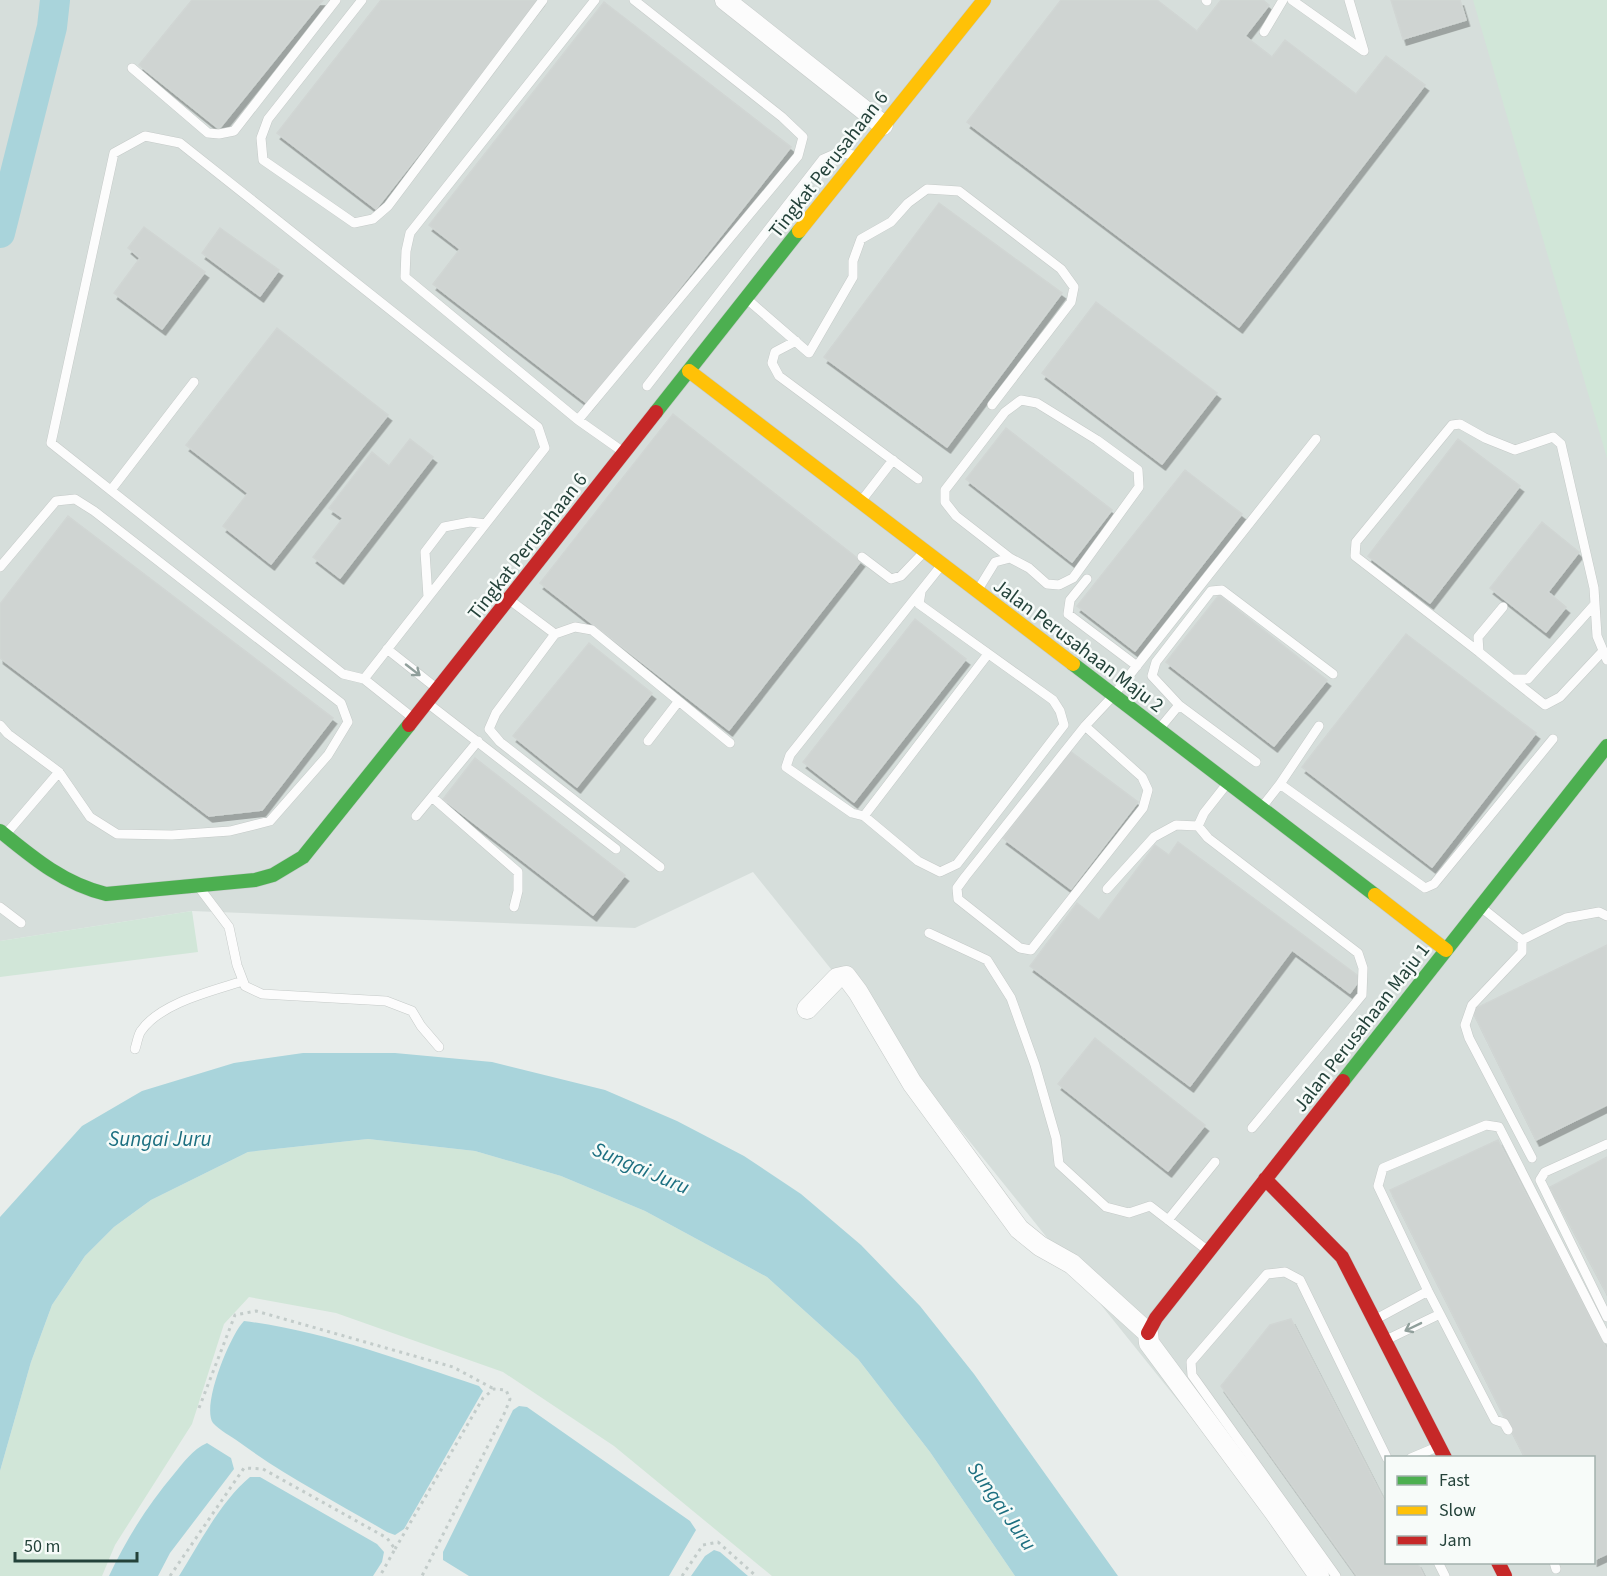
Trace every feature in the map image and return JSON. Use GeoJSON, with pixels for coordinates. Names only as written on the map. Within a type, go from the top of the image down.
{"type":"FeatureCollection","features":[{"type":"Feature","properties":{"kind":"street"},"geometry":{"type":"LineString","coordinates":[[725,0],[883,124]]}},
{"type":"Feature","properties":{"kind":"street","name":"Tingkat Perusahaan 6"},"geometry":{"type":"LineString","coordinates":[[2,833],[60,878],[91,892],[106,894],[264,878],[287,869],[303,857],[439,690],[883,124],[984,0]]}},
{"type":"Feature","properties":{"kind":"street","name":"Jalan Perusahaan Maju 2"},"geometry":{"type":"LineString","coordinates":[[689,371],[1446,950]]}},
{"type":"Feature","properties":{"kind":"street","name":"Jalan Perusahaan Maju 1"},"geometry":{"type":"LineString","coordinates":[[1148,1333],[1156,1318],[1607,746]]}},
{"type":"Feature","properties":{"kind":"street"},"geometry":{"type":"LineString","coordinates":[[807,1009],[837,978],[846,976],[858,992],[912,1083],[1019,1228],[1040,1246],[1072,1264],[1148,1333],[1149,1343],[1319,1576]]}},
{"type":"Feature","properties":{"kind":"street"},"geometry":{"type":"LineString","coordinates":[[1265,1179],[1342,1257],[1442,1452]]}},
{"type":"Feature","properties":{"kind":"lane"},"geometry":{"type":"LineString","coordinates":[[132,68],[207,133],[219,134],[234,131],[336,0]]}},
{"type":"Feature","properties":{"kind":"lane"},"geometry":{"type":"LineString","coordinates":[[362,0],[268,119],[261,138],[263,160],[354,223],[373,219],[388,206],[543,0]]}},
{"type":"Feature","properties":{"kind":"lane"},"geometry":{"type":"LineString","coordinates":[[595,0],[410,233],[405,260],[405,278],[578,420],[625,453]]}},
{"type":"Feature","properties":{"kind":"lane"},"geometry":{"type":"LineString","coordinates":[[578,420],[798,156],[803,138],[782,117],[634,0]]}},
{"type":"Feature","properties":{"kind":"lane"},"geometry":{"type":"LineString","coordinates":[[1264,32],[1283,0]]}},
{"type":"Feature","properties":{"kind":"lane"},"geometry":{"type":"LineString","coordinates":[[1292,0],[1364,51],[1349,0]]}},
{"type":"Feature","properties":{"kind":"lane"},"geometry":{"type":"LineString","coordinates":[[364,679],[545,448],[538,427],[180,143],[145,136],[114,153],[51,440],[52,445],[343,674],[364,679],[415,719]]}},
{"type":"Feature","properties":{"kind":"lane"},"geometry":{"type":"LineString","coordinates":[[647,386],[823,159],[839,152],[859,156]]}},
{"type":"Feature","properties":{"kind":"lane"},"geometry":{"type":"LineString","coordinates":[[747,298],[809,353],[853,277],[853,261],[861,239],[891,222],[908,203],[927,189],[959,191],[1061,269],[1074,287],[1071,302],[992,405]]}},
{"type":"Feature","properties":{"kind":"lane"},"geometry":{"type":"LineString","coordinates":[[796,341],[775,352],[772,363],[779,376],[918,479]]}},
{"type":"Feature","properties":{"kind":"lane"},"geometry":{"type":"LineString","coordinates":[[111,490],[194,382]]}},
{"type":"Feature","properties":{"kind":"lane"},"geometry":{"type":"LineString","coordinates":[[976,591],[995,562],[1010,558],[1029,568],[1047,584],[1059,585],[1073,578],[1140,487],[1138,470],[1119,455],[1037,403],[1021,400],[1005,412],[945,490],[945,502],[956,516],[1010,558]]}},
{"type":"Feature","properties":{"kind":"lane"},"geometry":{"type":"LineString","coordinates":[[1460,424],[1485,438],[1515,450],[1553,437],[1561,444],[1594,588],[1595,604],[1597,636],[1605,655],[1560,697],[1545,705],[1355,556],[1356,542],[1452,425],[1460,424]]}},
{"type":"Feature","properties":{"kind":"lane"},"geometry":{"type":"LineString","coordinates":[[1085,726],[1142,777],[1148,790],[1143,808],[1031,950],[1020,948],[958,899],[957,888],[1085,726],[1137,666],[1316,439]]}},
{"type":"Feature","properties":{"kind":"lane"},"geometry":{"type":"LineString","coordinates":[[861,502],[893,460]]}},
{"type":"Feature","properties":{"kind":"lane"},"geometry":{"type":"LineString","coordinates":[[0,567],[56,501],[75,499],[94,511],[341,703],[348,722],[328,755],[270,822],[230,831],[172,835],[117,834],[90,817],[59,772],[8,734],[0,725]]}},
{"type":"Feature","properties":{"kind":"lane"},"geometry":{"type":"LineString","coordinates":[[428,597],[425,552],[444,527],[470,522],[485,524]]}},
{"type":"Feature","properties":{"kind":"lane"},"geometry":{"type":"LineString","coordinates":[[862,557],[891,579],[901,576],[925,551]]}},
{"type":"Feature","properties":{"kind":"lane"},"geometry":{"type":"LineString","coordinates":[[921,591],[919,604],[1053,700],[1060,711],[1064,725],[957,864],[940,872],[918,861],[864,816],[852,813],[786,767],[790,755],[942,564]]}},
{"type":"Feature","properties":{"kind":"lane"},"geometry":{"type":"LineString","coordinates":[[1087,579],[1070,600],[1068,614],[1137,666]]}},
{"type":"Feature","properties":{"kind":"lane"},"geometry":{"type":"LineString","coordinates":[[1256,762],[1179,705],[1152,676],[1155,662],[1211,591],[1222,590],[1333,674]]}},
{"type":"Feature","properties":{"kind":"lane"},"geometry":{"type":"LineString","coordinates":[[509,600],[555,634]]}},
{"type":"Feature","properties":{"kind":"lane"},"geometry":{"type":"LineString","coordinates":[[1512,679],[1528,679],[1595,604]]}},
{"type":"Feature","properties":{"kind":"lane"},"geometry":{"type":"LineString","coordinates":[[1479,652],[1478,638],[1503,607]]}},
{"type":"Feature","properties":{"kind":"lane"},"geometry":{"type":"LineString","coordinates":[[660,867],[500,742],[489,729],[496,713],[555,634],[575,627],[592,630],[730,743]]}},
{"type":"Feature","properties":{"kind":"lane"},"geometry":{"type":"LineString","coordinates":[[387,650],[439,690]]}},
{"type":"Feature","properties":{"kind":"lane"},"geometry":{"type":"LineString","coordinates":[[864,816],[988,654]]}},
{"type":"Feature","properties":{"kind":"lane"},"geometry":{"type":"LineString","coordinates":[[648,741],[678,702]]}},
{"type":"Feature","properties":{"kind":"lane"},"geometry":{"type":"LineString","coordinates":[[428,703],[616,849]]}},
{"type":"Feature","properties":{"kind":"lane"},"geometry":{"type":"LineString","coordinates":[[1158,730],[1179,705]]}},
{"type":"Feature","properties":{"kind":"lane"},"geometry":{"type":"LineString","coordinates":[[1261,809],[1320,726]]}},
{"type":"Feature","properties":{"kind":"lane"},"geometry":{"type":"LineString","coordinates":[[1280,784],[1425,888],[1434,885],[1553,739]]}},
{"type":"Feature","properties":{"kind":"lane"},"geometry":{"type":"LineString","coordinates":[[416,816],[478,741]]}},
{"type":"Feature","properties":{"kind":"lane"},"geometry":{"type":"LineString","coordinates":[[2,833],[59,772]]}},
{"type":"Feature","properties":{"kind":"lane"},"geometry":{"type":"LineString","coordinates":[[1198,826],[1204,813],[1227,783]]}},
{"type":"Feature","properties":{"kind":"lane"},"geometry":{"type":"LineString","coordinates":[[432,797],[518,872],[518,891],[514,907]]}},
{"type":"Feature","properties":{"kind":"lane"},"geometry":{"type":"LineString","coordinates":[[1107,889],[1154,837],[1176,825],[1198,826],[1208,838],[1358,953],[1363,968],[1362,995],[1252,1128]]}},
{"type":"Feature","properties":{"kind":"lane"},"geometry":{"type":"LineString","coordinates":[[198,885],[229,927],[237,965],[245,986],[262,994],[386,1001],[412,1011],[421,1026],[439,1047]]}},
{"type":"Feature","properties":{"kind":"lane"},"geometry":{"type":"LineString","coordinates":[[0,907],[21,923]]}},
{"type":"Feature","properties":{"kind":"lane"},"geometry":{"type":"LineString","coordinates":[[1480,907],[1522,940]]}},
{"type":"Feature","properties":{"kind":"lane"},"geometry":{"type":"LineString","coordinates":[[1522,940],[1566,918],[1599,912],[1607,916]]}},
{"type":"Feature","properties":{"kind":"lane"},"geometry":{"type":"LineString","coordinates":[[929,933],[987,960],[1011,998],[1041,1086],[1056,1138],[1059,1164],[1106,1208],[1129,1213],[1150,1206],[1209,1251]]}},
{"type":"Feature","properties":{"kind":"lane"},"geometry":{"type":"LineString","coordinates":[[1522,940],[1522,952],[1472,1005],[1465,1025],[1469,1038],[1532,1158]]}},
{"type":"Feature","properties":{"kind":"lane"},"geometry":{"type":"LineString","coordinates":[[135,1049],[140,1031],[163,1011],[189,999],[243,981]]}},
{"type":"Feature","properties":{"kind":"lane"},"geometry":{"type":"LineString","coordinates":[[1508,1430],[1504,1423],[1495,1420],[1428,1291],[1378,1186],[1383,1168],[1486,1125],[1499,1127],[1607,1339]]}},
{"type":"Feature","properties":{"kind":"lane"},"geometry":{"type":"LineString","coordinates":[[1607,1144],[1545,1172],[1540,1180],[1607,1317]]}},
{"type":"Feature","properties":{"kind":"lane"},"geometry":{"type":"LineString","coordinates":[[1168,1220],[1215,1162]]}},
{"type":"Feature","properties":{"kind":"lane"},"geometry":{"type":"LineString","coordinates":[[1336,1576],[1192,1375],[1191,1362],[1267,1274],[1285,1272],[1300,1280],[1386,1456]]}},
{"type":"Feature","properties":{"kind":"lane"},"geometry":{"type":"LineString","coordinates":[[1375,1320],[1428,1291]]}},
{"type":"Feature","properties":{"kind":"lane"},"geometry":{"type":"LineString","coordinates":[[1385,1341],[1440,1314]]}},
{"type":"Feature","properties":{"kind":"lane"},"geometry":{"type":"LineString","coordinates":[[1421,1456],[1442,1452]]}},
{"type":"Feature","properties":{"kind":"path"},"geometry":{"type":"LineString","coordinates":[[198,1408],[235,1315],[256,1311],[453,1367],[494,1389],[506,1390],[510,1399],[506,1412],[422,1576]]}},
{"type":"Feature","properties":{"kind":"path"},"geometry":{"type":"LineString","coordinates":[[380,1576],[483,1398],[494,1389]]}},
{"type":"Feature","properties":{"kind":"path"},"geometry":{"type":"LineString","coordinates":[[170,1576],[244,1468],[263,1469],[387,1538],[395,1549]]}},
{"type":"Feature","properties":{"kind":"path"},"geometry":{"type":"LineString","coordinates":[[682,1576],[702,1545],[718,1542],[756,1576]]}},
{"type":"Feature","properties":{"kind":"shaded area"},"geometry":{"type":"Polygon","coordinates":[[[0,0],[1607,0],[1607,1576],[1319,1576],[753,872],[635,928],[192,911],[0,941],[0,0]]]}},
{"type":"Feature","properties":{"kind":"green space"},"geometry":{"type":"Polygon","coordinates":[[[1473,0],[1607,0],[1607,458],[1473,0]]]}},
{"type":"Feature","properties":{"kind":"green space"},"geometry":{"type":"Polygon","coordinates":[[[192,911],[198,952],[0,977],[0,941],[192,911]]]}},
{"type":"Feature","properties":{"kind":"green space"},"geometry":{"type":"Polygon","coordinates":[[[368,1139],[475,1151],[561,1176],[645,1211],[767,1277],[858,1359],[930,1452],[1015,1576],[772,1576],[614,1446],[503,1372],[336,1313],[249,1297],[224,1324],[192,1424],[115,1545],[102,1576],[0,1576],[0,1471],[31,1362],[52,1305],[85,1256],[114,1227],[151,1200],[248,1152],[368,1139]]]}},
{"type":"Feature","properties":{"kind":"water","name":"Sungai Juru"},"geometry":{"type":"Polygon","coordinates":[[[303,1053],[395,1053],[492,1062],[605,1090],[677,1121],[744,1156],[801,1194],[861,1245],[920,1306],[974,1374],[1118,1576],[1015,1576],[930,1452],[858,1359],[767,1277],[645,1211],[561,1176],[475,1151],[368,1139],[248,1152],[151,1200],[114,1227],[85,1256],[52,1305],[31,1362],[0,1471],[0,1217],[82,1126],[142,1091],[234,1063],[303,1053]]]}},
{"type":"Feature","properties":{"kind":"water"},"geometry":{"type":"Polygon","coordinates":[[[244,1321],[333,1339],[479,1386],[483,1391],[404,1529],[395,1535],[387,1532],[275,1466],[213,1423],[210,1414],[214,1387],[225,1355],[244,1321]]]}},
{"type":"Feature","properties":{"kind":"water"},"geometry":{"type":"Polygon","coordinates":[[[519,1406],[527,1407],[690,1521],[696,1530],[669,1576],[469,1576],[443,1560],[443,1552],[513,1410],[519,1406]]]}},
{"type":"Feature","properties":{"kind":"water"},"geometry":{"type":"Polygon","coordinates":[[[207,1443],[231,1458],[234,1469],[170,1553],[158,1576],[109,1576],[146,1510],[189,1457],[207,1443]]]}},
{"type":"Feature","properties":{"kind":"water"},"geometry":{"type":"Polygon","coordinates":[[[250,1477],[260,1477],[377,1544],[384,1552],[382,1562],[373,1576],[179,1576],[220,1510],[250,1477]]]}},
{"type":"Feature","properties":{"kind":"water"},"geometry":{"type":"Polygon","coordinates":[[[714,1550],[720,1552],[748,1576],[691,1576],[705,1556],[714,1550]]]}},
{"type":"Feature","properties":{"kind":"building"},"geometry":{"type":"Polygon","coordinates":[[[192,0],[323,0],[219,129],[139,65],[192,0]]]}},
{"type":"Feature","properties":{"kind":"building"},"geometry":{"type":"Polygon","coordinates":[[[381,0],[540,0],[376,209],[277,133],[381,0]]]}},
{"type":"Feature","properties":{"kind":"building"},"geometry":{"type":"Polygon","coordinates":[[[1061,0],[1157,0],[1197,31],[1221,0],[1263,0],[1269,5],[1245,36],[1272,57],[1285,40],[1356,94],[1386,56],[1425,85],[1239,327],[967,122],[1061,0]]]}},
{"type":"Feature","properties":{"kind":"building"},"geometry":{"type":"Polygon","coordinates":[[[1391,0],[1460,0],[1466,20],[1403,39],[1391,0]]]}},
{"type":"Feature","properties":{"kind":"building"},"geometry":{"type":"Polygon","coordinates":[[[604,2],[791,147],[588,404],[433,284],[460,249],[429,225],[604,2]]]}},
{"type":"Feature","properties":{"kind":"building"},"geometry":{"type":"Polygon","coordinates":[[[939,203],[1062,293],[947,447],[824,357],[939,203]]]}},
{"type":"Feature","properties":{"kind":"building"},"geometry":{"type":"Polygon","coordinates":[[[144,227],[205,272],[162,329],[114,293],[140,258],[128,248],[144,227]]]}},
{"type":"Feature","properties":{"kind":"building"},"geometry":{"type":"Polygon","coordinates":[[[220,228],[279,270],[260,296],[202,253],[220,228]]]}},
{"type":"Feature","properties":{"kind":"building"},"geometry":{"type":"Polygon","coordinates":[[[1096,302],[1217,393],[1162,464],[1042,373],[1096,302]]]}},
{"type":"Feature","properties":{"kind":"building"},"geometry":{"type":"Polygon","coordinates":[[[277,328],[388,415],[271,564],[223,526],[248,493],[186,445],[277,328]]]}},
{"type":"Feature","properties":{"kind":"building"},"geometry":{"type":"Polygon","coordinates":[[[673,414],[861,561],[729,730],[540,583],[673,414]]]}},
{"type":"Feature","properties":{"kind":"building"},"geometry":{"type":"Polygon","coordinates":[[[1006,428],[1112,510],[1072,562],[966,479],[1006,428]]]}},
{"type":"Feature","properties":{"kind":"building"},"geometry":{"type":"Polygon","coordinates":[[[410,439],[433,457],[340,578],[313,557],[343,518],[329,508],[372,452],[389,466],[410,439]]]}},
{"type":"Feature","properties":{"kind":"building"},"geometry":{"type":"Polygon","coordinates":[[[1458,439],[1520,486],[1430,603],[1368,556],[1458,439]]]}},
{"type":"Feature","properties":{"kind":"building"},"geometry":{"type":"Polygon","coordinates":[[[1185,470],[1242,514],[1135,651],[1077,606],[1185,470]]]}},
{"type":"Feature","properties":{"kind":"building"},"geometry":{"type":"Polygon","coordinates":[[[68,516],[333,718],[262,810],[209,816],[0,658],[0,604],[68,516]]]}},
{"type":"Feature","properties":{"kind":"building"},"geometry":{"type":"Polygon","coordinates":[[[1542,522],[1579,552],[1548,592],[1566,607],[1546,632],[1490,588],[1542,522]]]}},
{"type":"Feature","properties":{"kind":"building"},"geometry":{"type":"Polygon","coordinates":[[[1219,595],[1327,680],[1274,746],[1166,662],[1219,595]]]}},
{"type":"Feature","properties":{"kind":"building"},"geometry":{"type":"Polygon","coordinates":[[[915,619],[966,659],[854,802],[803,762],[915,619]]]}},
{"type":"Feature","properties":{"kind":"building"},"geometry":{"type":"Polygon","coordinates":[[[1406,634],[1536,733],[1432,867],[1302,767],[1406,634]]]}},
{"type":"Feature","properties":{"kind":"building"},"geometry":{"type":"Polygon","coordinates":[[[589,643],[652,693],[577,787],[513,736],[589,643]]]}},
{"type":"Feature","properties":{"kind":"building"},"geometry":{"type":"Polygon","coordinates":[[[1070,751],[1138,802],[1071,889],[1003,838],[1070,751]]]}},
{"type":"Feature","properties":{"kind":"building"},"geometry":{"type":"Polygon","coordinates":[[[475,758],[625,875],[593,915],[443,799],[475,758]]]}},
{"type":"Feature","properties":{"kind":"building"},"geometry":{"type":"Polygon","coordinates":[[[1178,842],[1361,978],[1350,993],[1292,950],[1190,1086],[1030,966],[1077,903],[1099,920],[1155,845],[1169,855],[1178,842]]]}},
{"type":"Feature","properties":{"kind":"building"},"geometry":{"type":"Polygon","coordinates":[[[1607,945],[1607,1105],[1536,1140],[1472,1010],[1607,945]]]}},
{"type":"Feature","properties":{"kind":"building"},"geometry":{"type":"Polygon","coordinates":[[[1095,1038],[1205,1125],[1168,1171],[1058,1084],[1095,1038]]]}},
{"type":"Feature","properties":{"kind":"building"},"geometry":{"type":"Polygon","coordinates":[[[1498,1140],[1607,1349],[1607,1554],[1595,1560],[1595,1456],[1524,1456],[1390,1190],[1498,1140]]]}},
{"type":"Feature","properties":{"kind":"building"},"geometry":{"type":"Polygon","coordinates":[[[1607,1157],[1607,1294],[1550,1187],[1607,1157]]]}},
{"type":"Feature","properties":{"kind":"building"},"geometry":{"type":"Polygon","coordinates":[[[1291,1319],[1385,1502],[1385,1564],[1418,1564],[1424,1576],[1357,1576],[1221,1386],[1270,1325],[1291,1319]]]}},
{"type":"Feature","properties":{"kind":"waterway"},"geometry":{"type":"LineString","coordinates":[[0,233],[52,27],[55,0]]}},
{"type":"Feature","properties":{"kind":"traffic: fast"},"geometry":{"type":"LineString","coordinates":[[656,412],[799,231]]}},
{"type":"Feature","properties":{"kind":"traffic: fast"},"geometry":{"type":"LineString","coordinates":[[1073,664],[1375,895]]}},
{"type":"Feature","properties":{"kind":"traffic: fast"},"geometry":{"type":"LineString","coordinates":[[0,831],[63,877],[106,894],[255,880],[273,875],[303,857],[409,725]]}},
{"type":"Feature","properties":{"kind":"traffic: fast"},"geometry":{"type":"LineString","coordinates":[[1343,1081],[1607,746]]}},
{"type":"Feature","properties":{"kind":"traffic: slow"},"geometry":{"type":"LineString","coordinates":[[799,231],[984,0]]}},
{"type":"Feature","properties":{"kind":"traffic: slow"},"geometry":{"type":"LineString","coordinates":[[689,371],[1073,664]]}},
{"type":"Feature","properties":{"kind":"traffic: slow"},"geometry":{"type":"LineString","coordinates":[[1375,895],[1446,950]]}},
{"type":"Feature","properties":{"kind":"traffic: jam"},"geometry":{"type":"LineString","coordinates":[[409,725],[656,412]]}},
{"type":"Feature","properties":{"kind":"traffic: jam"},"geometry":{"type":"LineString","coordinates":[[1148,1333],[1156,1318],[1343,1081]]}},
{"type":"Feature","properties":{"kind":"traffic: jam"},"geometry":{"type":"LineString","coordinates":[[1265,1179],[1342,1257],[1444,1456]]}},
{"type":"Feature","properties":{"kind":"traffic: jam"},"geometry":{"type":"LineString","coordinates":[[1499,1564],[1505,1576]]}}]}
